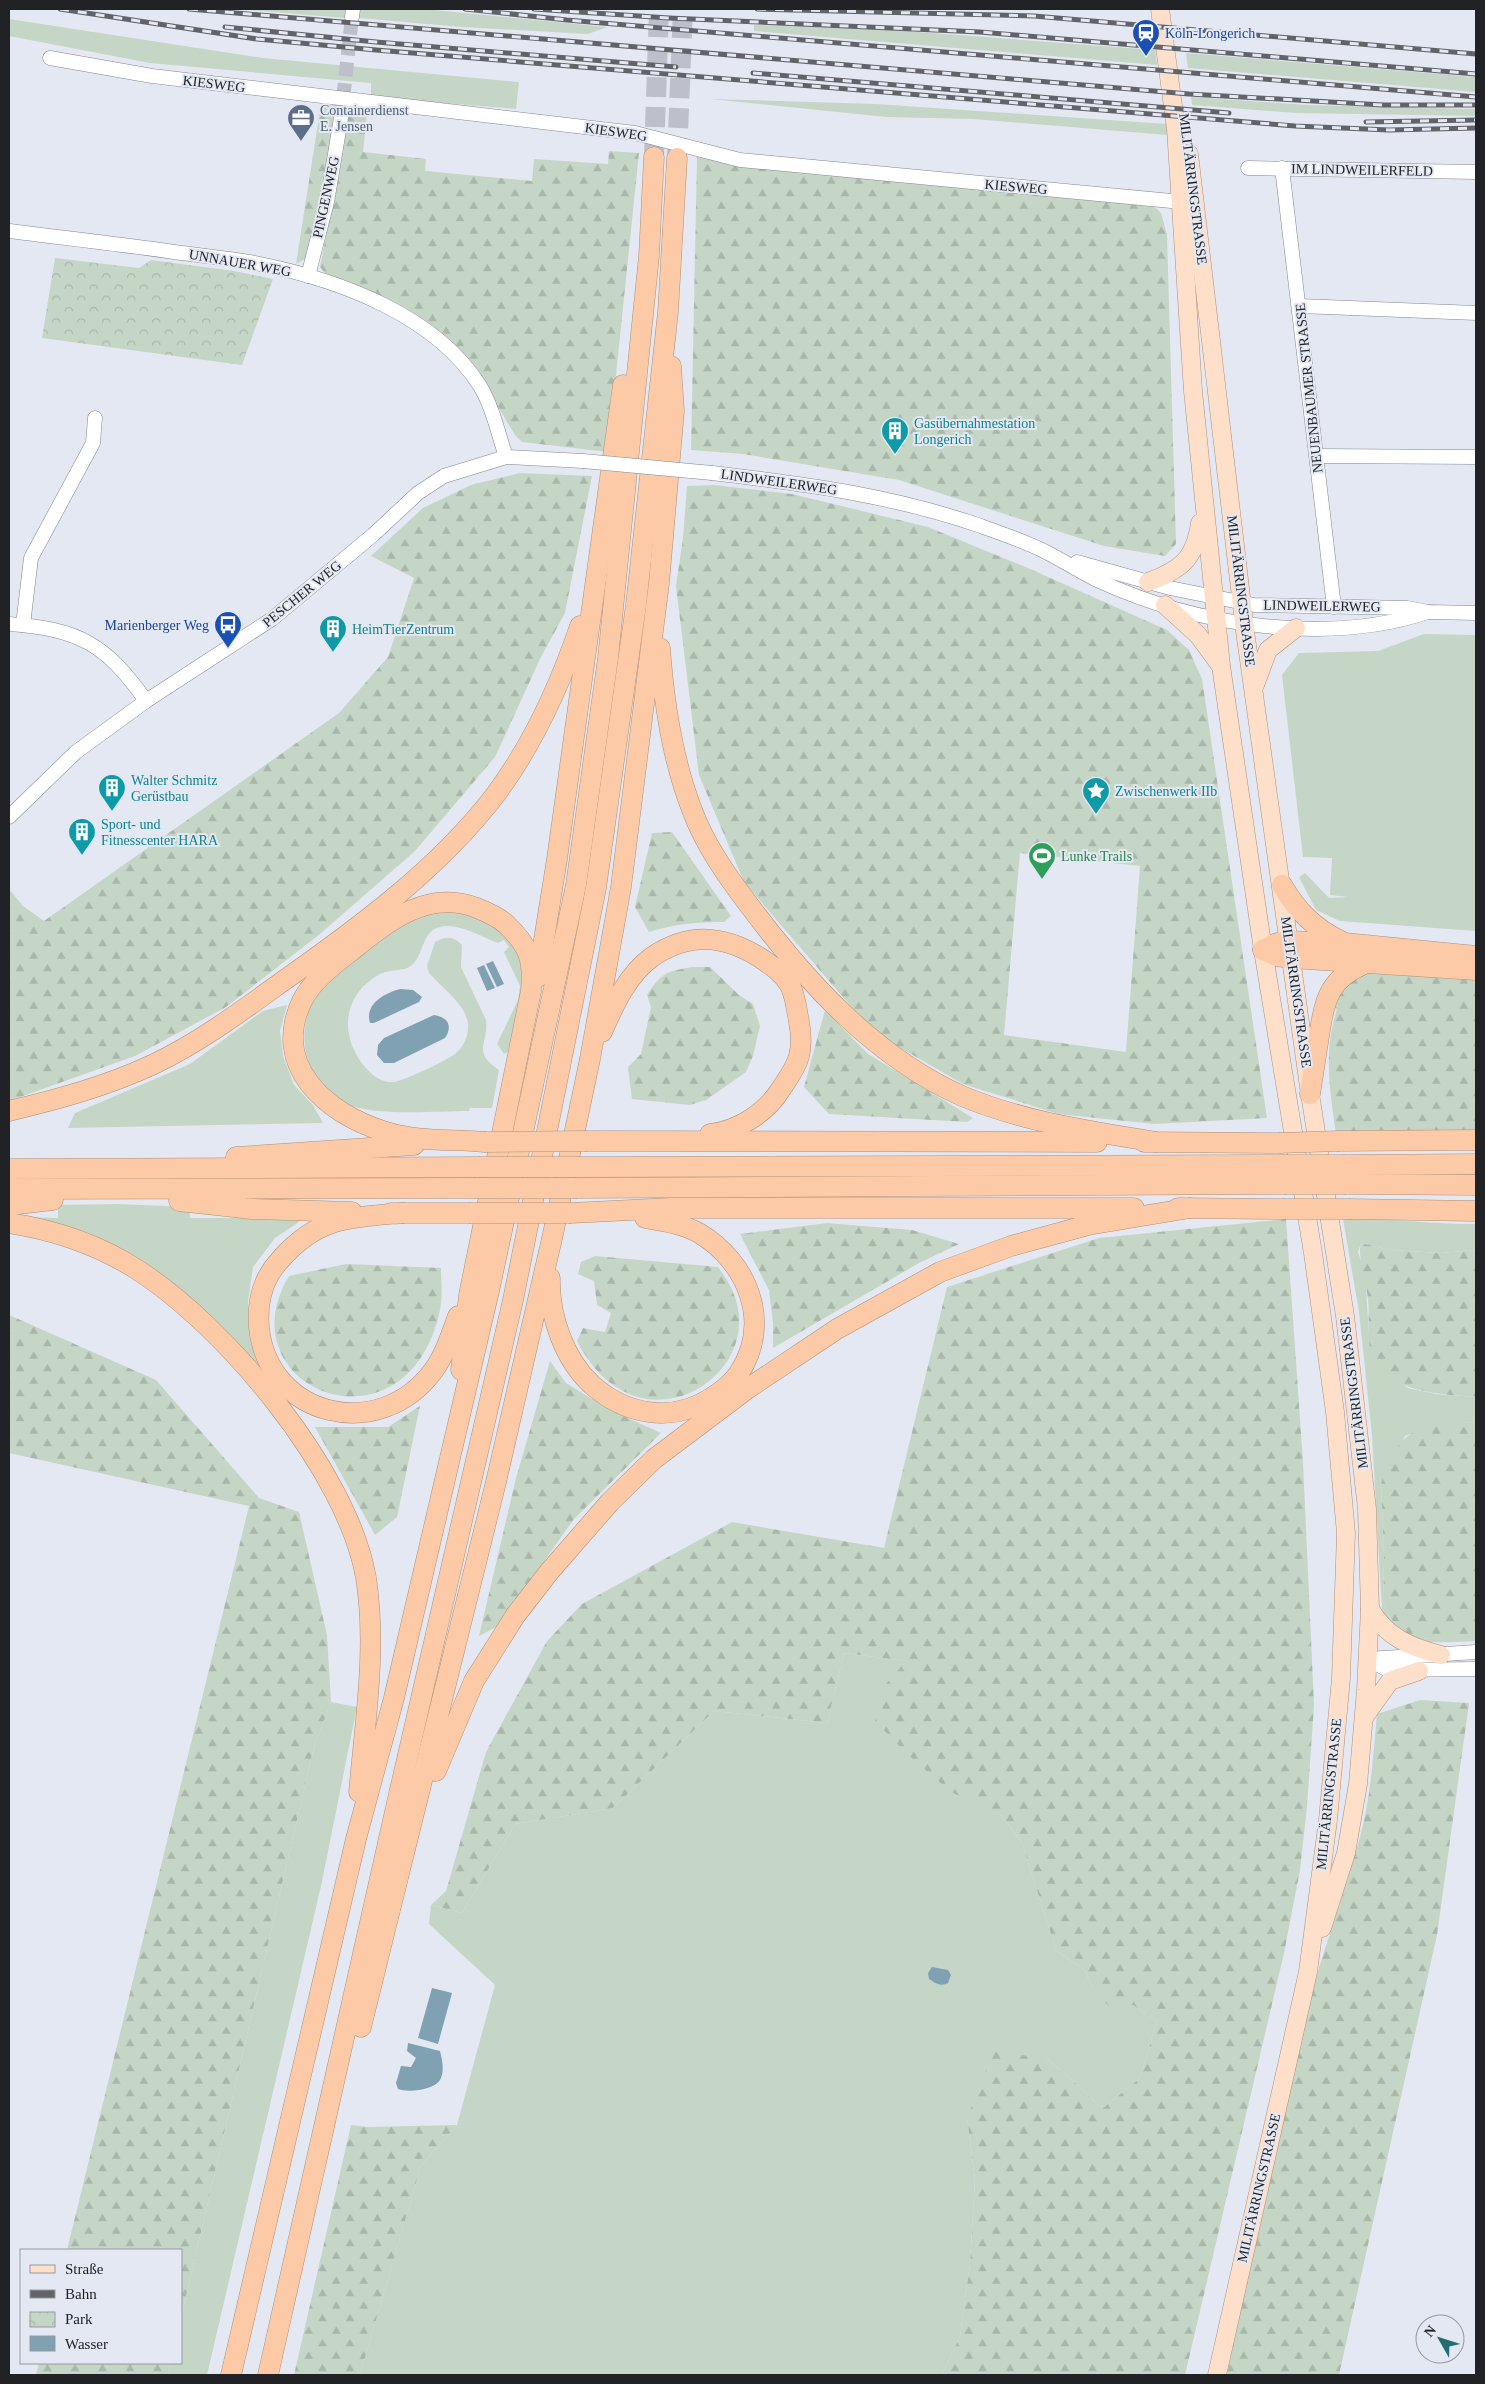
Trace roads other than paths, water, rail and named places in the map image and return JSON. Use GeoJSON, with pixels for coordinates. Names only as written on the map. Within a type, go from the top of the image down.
{"type":"FeatureCollection","features":[{"type":"Feature","properties":{"kind":"highway"},"geometry":{"type":"LineString","coordinates":[[231,2375],[356,1839],[394,1698],[492,1282],[576,885],[608,658],[649,256],[654,157]]}},
{"type":"Feature","properties":{"kind":"highway"},"geometry":{"type":"LineString","coordinates":[[268,2375],[302,2234],[399,1794],[513,1300],[596,888],[636,605],[668,312],[677,158]]}},
{"type":"Feature","properties":{"kind":"highway"},"geometry":{"type":"LineString","coordinates":[[505,1120],[541,961],[634,308],[649,256]]}},
{"type":"Feature","properties":{"kind":"highway"},"geometry":{"type":"LineString","coordinates":[[302,2234],[311,2225],[496,1482],[553,1234],[590,1059],[621,887],[660,583],[674,411],[668,312]]}},
{"type":"Feature","properties":{"kind":"highway"},"geometry":{"type":"LineString","coordinates":[[9,1111],[73,1096],[154,1064],[225,1023],[328,949],[383,906],[462,836],[496,793],[524,753],[548,704],[571,652],[588,604],[601,537]]}},
{"type":"Feature","properties":{"kind":"highway"},"geometry":{"type":"LineString","coordinates":[[660,583],[660,641],[663,693],[673,749],[692,810],[705,840],[725,874],[770,934],[804,973],[836,1006],[879,1044],[924,1076],[962,1096],[1054,1125],[1156,1142]]}},
{"type":"Feature","properties":{"kind":"highway"},"geometry":{"type":"LineString","coordinates":[[1282,885],[1289,898],[1309,921],[1322,932],[1345,943]]}},
{"type":"Feature","properties":{"kind":"highway"},"geometry":{"type":"LineString","coordinates":[[450,1456],[470,1295],[531,991],[533,969],[530,956],[519,937],[503,921],[466,904],[445,902],[423,905],[386,924],[312,986],[302,1000],[294,1025],[294,1046],[305,1080],[316,1094],[334,1108],[382,1131],[403,1136],[484,1142]]}},
{"type":"Feature","properties":{"kind":"highway"},"geometry":{"type":"LineString","coordinates":[[590,1059],[612,1009],[629,980],[651,958],[670,947],[700,940],[714,940],[738,945],[776,968],[786,980],[790,986],[797,1010],[801,1034],[799,1055],[793,1072],[774,1100],[738,1127],[715,1134],[655,1142]]}},
{"type":"Feature","properties":{"kind":"highway"},"geometry":{"type":"LineString","coordinates":[[1263,950],[1277,943],[1290,950],[1367,963],[1476,970]]}},
{"type":"Feature","properties":{"kind":"highway"},"geometry":{"type":"LineString","coordinates":[[1290,950],[1345,943],[1476,956]]}},
{"type":"Feature","properties":{"kind":"highway"},"geometry":{"type":"LineString","coordinates":[[1310,1094],[1325,1000],[1339,978],[1351,969],[1367,963]]}},
{"type":"Feature","properties":{"kind":"highway"},"geometry":{"type":"LineString","coordinates":[[135,1168],[212,1158],[484,1142],[1279,1143],[1476,1140]]}},
{"type":"Feature","properties":{"kind":"highway"},"geometry":{"type":"LineString","coordinates":[[1346,1175],[1476,1164]]}},
{"type":"Feature","properties":{"kind":"highway"},"geometry":{"type":"LineString","coordinates":[[9,1169],[135,1168],[205,1170],[581,1167],[1283,1174],[1346,1175],[1476,1185]]}},
{"type":"Feature","properties":{"kind":"highway"},"geometry":{"type":"LineString","coordinates":[[9,1189],[576,1188],[1283,1174]]}},
{"type":"Feature","properties":{"kind":"highway"},"geometry":{"type":"LineString","coordinates":[[9,1206],[65,1199],[166,1199],[252,1209],[404,1213],[571,1213],[671,1208],[1190,1208],[1476,1211]]}},
{"type":"Feature","properties":{"kind":"highway"},"geometry":{"type":"LineString","coordinates":[[401,1869],[412,1845],[442,1754],[474,1680],[515,1616],[549,1572],[610,1502],[654,1459],[747,1390],[837,1328],[940,1272],[1011,1246],[1088,1225],[1190,1208]]}},
{"type":"Feature","properties":{"kind":"highway"},"geometry":{"type":"LineString","coordinates":[[553,1234],[551,1304],[563,1344],[587,1380],[619,1404],[639,1411],[660,1414],[700,1405],[720,1392],[738,1374],[748,1354],[754,1334],[754,1313],[750,1292],[742,1274],[730,1257],[698,1232],[669,1222],[613,1212]]}},
{"type":"Feature","properties":{"kind":"highway"},"geometry":{"type":"LineString","coordinates":[[404,1213],[358,1217],[332,1223],[309,1233],[290,1248],[275,1265],[265,1283],[260,1300],[258,1318],[260,1340],[266,1357],[275,1374],[290,1391],[314,1406],[338,1413],[363,1413],[386,1408],[412,1394],[432,1372],[449,1342],[483,1230]]}},
{"type":"Feature","properties":{"kind":"highway"},"geometry":{"type":"LineString","coordinates":[[9,1223],[55,1233],[92,1245],[135,1268],[172,1295],[234,1352],[250,1371],[285,1416],[328,1482],[350,1528],[365,1576],[370,1621],[368,1692],[356,1839]]}},
{"type":"Feature","properties":{"kind":"main road","name":"MILITÄRRINGSTRASSE"},"geometry":{"type":"LineString","coordinates":[[1160,9],[1176,129],[1193,392],[1203,505],[1221,666],[1263,950],[1313,1253],[1335,1412],[1346,1533],[1341,1671],[1328,1820],[1308,1972]]}},
{"type":"Feature","properties":{"kind":"main road","name":"MILITÄRRINGSTRASSE"},"geometry":{"type":"LineString","coordinates":[[1171,9],[1244,623],[1357,1412],[1367,1509],[1370,1609],[1358,1784],[1346,1853],[1308,1972],[1217,2375]]}},
{"type":"Feature","properties":{"kind":"main road"},"geometry":{"type":"LineString","coordinates":[[1148,582],[1173,572],[1189,558],[1198,537],[1203,505]]}},
{"type":"Feature","properties":{"kind":"main road"},"geometry":{"type":"LineString","coordinates":[[1165,605],[1198,635],[1221,666]]}},
{"type":"Feature","properties":{"kind":"main road"},"geometry":{"type":"LineString","coordinates":[[1254,690],[1268,650],[1296,628]]}},
{"type":"Feature","properties":{"kind":"main road"},"geometry":{"type":"LineString","coordinates":[[1370,1609],[1379,1624],[1392,1636],[1419,1650],[1441,1655]]}},
{"type":"Feature","properties":{"kind":"main road"},"geometry":{"type":"LineString","coordinates":[[1344,1621],[1355,1645],[1368,1659]]}},
{"type":"Feature","properties":{"kind":"main road"},"geometry":{"type":"LineString","coordinates":[[1341,1671],[1353,1662],[1368,1659]]}},
{"type":"Feature","properties":{"kind":"main road"},"geometry":{"type":"LineString","coordinates":[[1364,1718],[1390,1682],[1419,1671]]}},
{"type":"Feature","properties":{"kind":"street","name":"KIESWEG"},"geometry":{"type":"LineString","coordinates":[[50,58],[152,76],[635,133],[740,160],[1182,202]]}},
{"type":"Feature","properties":{"kind":"street","name":"PINGENWEG"},"geometry":{"type":"LineString","coordinates":[[308,276],[328,202],[341,118]]}},
{"type":"Feature","properties":{"kind":"street","name":"IM LINDWEILERFELD"},"geometry":{"type":"LineString","coordinates":[[1248,168],[1476,172]]}},
{"type":"Feature","properties":{"kind":"street","name":"NEUENBAUMER STRASSE"},"geometry":{"type":"LineString","coordinates":[[1282,168],[1300,306],[1334,607]]}},
{"type":"Feature","properties":{"kind":"street","name":"UNNAUER WEG"},"geometry":{"type":"LineString","coordinates":[[9,232],[258,264],[308,276],[353,292],[389,309],[416,325],[444,346],[466,367],[480,386],[492,409],[506,457]]}},
{"type":"Feature","properties":{"kind":"street"},"geometry":{"type":"LineString","coordinates":[[1300,306],[1476,313]]}},
{"type":"Feature","properties":{"kind":"street"},"geometry":{"type":"LineString","coordinates":[[23,625],[32,558],[93,444],[95,418]]}},
{"type":"Feature","properties":{"kind":"street"},"geometry":{"type":"LineString","coordinates":[[1317,456],[1438,455],[1476,458]]}},
{"type":"Feature","properties":{"kind":"street","name":"LINDWEILERWEG"},"geometry":{"type":"LineString","coordinates":[[506,457],[584,461],[712,473],[826,487],[904,503],[981,527],[1043,551],[1148,582],[1242,603],[1277,607],[1407,608],[1428,612],[1476,613]]}},
{"type":"Feature","properties":{"kind":"street","name":"PESCHER WEG"},"geometry":{"type":"LineString","coordinates":[[9,817],[76,752],[146,701],[272,619],[373,535],[418,492],[444,476],[506,457]]}},
{"type":"Feature","properties":{"kind":"street","name":"LINDWEILERWEG"},"geometry":{"type":"LineString","coordinates":[[1043,551],[1098,580],[1165,605],[1244,623],[1296,628],[1374,624],[1407,619],[1428,612]]}},
{"type":"Feature","properties":{"kind":"street"},"geometry":{"type":"LineString","coordinates":[[9,624],[59,630],[80,637],[118,664],[146,701]]}},
{"type":"Feature","properties":{"kind":"street"},"geometry":{"type":"LineString","coordinates":[[1368,1659],[1476,1652]]}},
{"type":"Feature","properties":{"kind":"street"},"geometry":{"type":"LineString","coordinates":[[1368,1659],[1388,1670],[1476,1670]]}},
{"type":"Feature","properties":{"kind":"water"},"geometry":{"type":"Polygon","coordinates":[[[493,961],[504,984],[497,987],[486,964],[493,961]]]}},
{"type":"Feature","properties":{"kind":"water"},"geometry":{"type":"Polygon","coordinates":[[[484,965],[495,988],[487,991],[477,968],[484,965]]]}},
{"type":"Feature","properties":{"kind":"water"},"geometry":{"type":"Polygon","coordinates":[[[400,989],[413,990],[422,997],[419,1002],[374,1023],[370,1023],[370,1010],[377,1000],[388,993],[400,989]]]}},
{"type":"Feature","properties":{"kind":"water"},"geometry":{"type":"Polygon","coordinates":[[[434,1015],[443,1018],[448,1023],[449,1030],[445,1038],[394,1063],[384,1063],[377,1055],[378,1045],[384,1038],[434,1015]]]}},
{"type":"Feature","properties":{"kind":"water"},"geometry":{"type":"Polygon","coordinates":[[[932,1967],[948,1970],[951,1975],[948,1983],[940,1985],[929,1979],[928,1973],[932,1967]]]}},
{"type":"Feature","properties":{"kind":"water"},"geometry":{"type":"Polygon","coordinates":[[[432,1988],[452,1993],[438,2044],[418,2038],[432,1988]]]}},
{"type":"Feature","properties":{"kind":"water"},"geometry":{"type":"Polygon","coordinates":[[[408,2043],[440,2051],[443,2066],[440,2080],[437,2083],[420,2090],[408,2091],[398,2089],[396,2083],[401,2066],[411,2067],[416,2058],[407,2051],[408,2043]]]}},
{"type":"Feature","properties":{"kind":"tunnel"},"geometry":{"type":"LineString","coordinates":[[654,157],[659,9]]}},
{"type":"Feature","properties":{"kind":"tunnel"},"geometry":{"type":"LineString","coordinates":[[677,158],[683,9]]}},
{"type":"Feature","properties":{"kind":"tunnel"},"geometry":{"type":"LineString","coordinates":[[341,118],[352,17]]}},
{"type":"Feature","properties":{"kind":"railway"},"geometry":{"type":"LineString","coordinates":[[60,9],[257,39],[376,50],[1295,126],[1389,130],[1476,128]]}},
{"type":"Feature","properties":{"kind":"railway"},"geometry":{"type":"LineString","coordinates":[[189,9],[1189,94],[1383,105],[1476,105]]}},
{"type":"Feature","properties":{"kind":"railway"},"geometry":{"type":"LineString","coordinates":[[465,9],[567,20],[1476,97]]}},
{"type":"Feature","properties":{"kind":"railway"},"geometry":{"type":"LineString","coordinates":[[534,9],[669,18],[980,32],[1476,74]]}},
{"type":"Feature","properties":{"kind":"railway"},"geometry":{"type":"LineString","coordinates":[[757,9],[1034,16],[1476,54]]}},
{"type":"Feature","properties":{"kind":"railway"},"geometry":{"type":"LineString","coordinates":[[225,27],[376,42],[676,67]]}},
{"type":"Feature","properties":{"kind":"railway"},"geometry":{"type":"LineString","coordinates":[[753,73],[1229,113]]}},
{"type":"Feature","properties":{"kind":"railway"},"geometry":{"type":"LineString","coordinates":[[1366,122],[1476,120]]}},
{"type":"Feature","properties":{"kind":"place","name":"Köln-Longerich"},"geometry":{"type":"Point","coordinates":[1146,57]}},
{"type":"Feature","properties":{"kind":"place","name":"Containerdienst E. Jensen"},"geometry":{"type":"Point","coordinates":[301,142]}},
{"type":"Feature","properties":{"kind":"place","name":"Gasübernahmestation Longerich"},"geometry":{"type":"Point","coordinates":[895,455]}},
{"type":"Feature","properties":{"kind":"place","name":"Marienberger Weg"},"geometry":{"type":"Point","coordinates":[228,649]}},
{"type":"Feature","properties":{"kind":"place","name":"HeimTierZentrum"},"geometry":{"type":"Point","coordinates":[333,653]}},
{"type":"Feature","properties":{"kind":"place","name":"Walter Schmitz Gerüstbau"},"geometry":{"type":"Point","coordinates":[112,812]}},
{"type":"Feature","properties":{"kind":"place","name":"Zwischenwerk IIb"},"geometry":{"type":"Point","coordinates":[1096,815]}},
{"type":"Feature","properties":{"kind":"place","name":"Sport- und Fitnesscenter HARA"},"geometry":{"type":"Point","coordinates":[82,856]}},
{"type":"Feature","properties":{"kind":"place","name":"Lunke Trails"},"geometry":{"type":"Point","coordinates":[1042,880]}}]}
